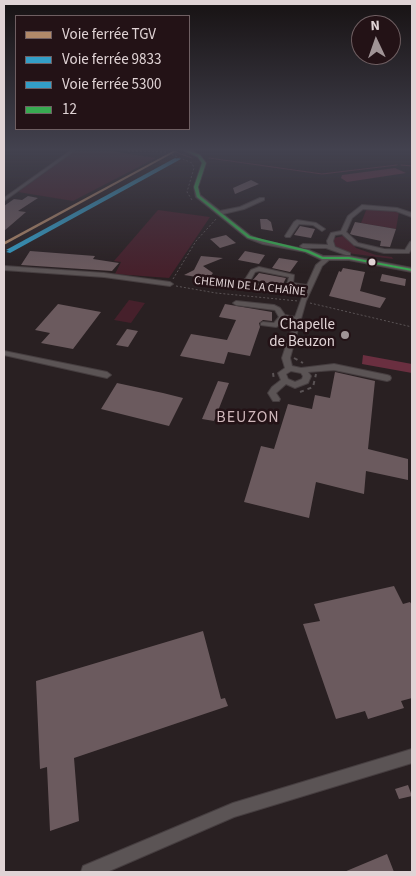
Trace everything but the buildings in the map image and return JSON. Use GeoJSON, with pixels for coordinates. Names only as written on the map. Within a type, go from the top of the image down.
{"type":"FeatureCollection","features":[{"type":"Feature","properties":{"kind":"street"},"geometry":{"type":"LineString","coordinates":[[4,200],[15,192]]}},
{"type":"Feature","properties":{"kind":"street"},"geometry":{"type":"LineString","coordinates":[[197,192],[243,232],[258,241],[328,258]]}},
{"type":"Feature","properties":{"kind":"street"},"geometry":{"type":"LineString","coordinates":[[221,214],[242,208],[262,199]]}},
{"type":"Feature","properties":{"kind":"street"},"geometry":{"type":"LineString","coordinates":[[288,236],[297,222],[314,224],[322,229]]}},
{"type":"Feature","properties":{"kind":"street"},"geometry":{"type":"LineString","coordinates":[[243,232],[272,240],[320,246],[412,266]]}},
{"type":"Feature","properties":{"kind":"street"},"geometry":{"type":"LineString","coordinates":[[343,232],[362,247],[399,253],[407,252],[412,243]]}},
{"type":"Feature","properties":{"kind":"street"},"geometry":{"type":"LineString","coordinates":[[319,265],[313,249],[320,246]]}},
{"type":"Feature","properties":{"kind":"street"},"geometry":{"type":"LineString","coordinates":[[289,368],[286,358],[297,319],[306,303],[309,287],[319,265],[328,258],[334,249]]}},
{"type":"Feature","properties":{"kind":"street"},"geometry":{"type":"LineString","coordinates":[[334,249],[412,270]]}},
{"type":"Feature","properties":{"kind":"street"},"geometry":{"type":"LineString","coordinates":[[397,263],[399,253]]}},
{"type":"Feature","properties":{"kind":"street"},"geometry":{"type":"LineString","coordinates":[[4,268],[104,274],[170,284]]}},
{"type":"Feature","properties":{"kind":"street"},"geometry":{"type":"LineString","coordinates":[[259,269],[292,276],[290,285],[287,290],[278,290],[254,286],[247,281],[253,272],[259,269]]}},
{"type":"Feature","properties":{"kind":"street"},"geometry":{"type":"LineString","coordinates":[[290,285],[309,287]]}},
{"type":"Feature","properties":{"kind":"street"},"geometry":{"type":"LineString","coordinates":[[236,303],[278,308],[282,317],[297,319]]}},
{"type":"Feature","properties":{"kind":"street"},"geometry":{"type":"LineString","coordinates":[[4,353],[107,375]]}},
{"type":"Feature","properties":{"kind":"street"},"geometry":{"type":"LineString","coordinates":[[276,399],[272,393],[281,383],[282,373],[289,368],[303,370],[307,377],[303,383],[281,383]]}},
{"type":"Feature","properties":{"kind":"street"},"geometry":{"type":"LineString","coordinates":[[90,872],[233,810],[412,756]]}},
{"type":"Feature","properties":{"kind":"lane"},"geometry":{"type":"LineString","coordinates":[[334,249],[333,234],[343,232],[350,217],[362,207],[397,210],[412,215]]}},
{"type":"Feature","properties":{"kind":"lane"},"geometry":{"type":"LineString","coordinates":[[263,324],[276,325],[282,317]]}},
{"type":"Feature","properties":{"kind":"lane"},"geometry":{"type":"LineString","coordinates":[[303,370],[334,367],[388,378]]}},
{"type":"Feature","properties":{"kind":"path"},"geometry":{"type":"LineString","coordinates":[[187,192],[194,202]]}},
{"type":"Feature","properties":{"kind":"path","name":"CHEMIN DE LA CHAÎNE"},"geometry":{"type":"LineString","coordinates":[[221,214],[206,228],[170,284],[186,289],[306,303],[412,327]]}},
{"type":"Feature","properties":{"kind":"path"},"geometry":{"type":"LineString","coordinates":[[293,354],[297,361],[312,369],[316,376],[313,387],[296,392]]}},
{"type":"Feature","properties":{"kind":"path"},"geometry":{"type":"LineString","coordinates":[[273,373],[274,380],[281,383]]}},
{"type":"Feature","properties":{"kind":"shaded area"},"geometry":{"type":"Polygon","coordinates":[[[18,192],[91,192],[73,201],[18,192]]]}},
{"type":"Feature","properties":{"kind":"shaded area"},"geometry":{"type":"Polygon","coordinates":[[[372,207],[399,212],[396,229],[361,223],[367,208],[372,207]]]}},
{"type":"Feature","properties":{"kind":"shaded area"},"geometry":{"type":"Polygon","coordinates":[[[158,210],[210,217],[169,278],[115,274],[121,262],[114,261],[158,210]]]}},
{"type":"Feature","properties":{"kind":"shaded area"},"geometry":{"type":"Polygon","coordinates":[[[342,234],[356,248],[376,255],[392,257],[393,259],[347,253],[334,245],[334,238],[343,236],[342,234]]]}},
{"type":"Feature","properties":{"kind":"shaded area"},"geometry":{"type":"Polygon","coordinates":[[[129,300],[145,303],[131,323],[114,320],[129,300]]]}},
{"type":"Feature","properties":{"kind":"shaded area"},"geometry":{"type":"Polygon","coordinates":[[[363,355],[412,364],[412,373],[362,364],[363,355]]]}},
{"type":"Feature","properties":{"kind":"rail line","name":"TGV"},"geometry":{"type":"LineString","coordinates":[[4,244],[100,192]]}},
{"type":"Feature","properties":{"kind":"rail line","name":"5300"},"geometry":{"type":"LineString","coordinates":[[8,250],[115,192]]}},
{"type":"Feature","properties":{"kind":"rail line","name":"9833"},"geometry":{"type":"LineString","coordinates":[[8,252],[119,192]]}},
{"type":"Feature","properties":{"kind":"transit line","name":"12"},"geometry":{"type":"LineString","coordinates":[[197,192],[198,196],[249,237],[307,251],[322,258],[349,258],[412,270]]}},
{"type":"Feature","properties":{"kind":"place","name":"Chapelle de Beuzon"},"geometry":{"type":"Point","coordinates":[345,335]}},
{"type":"Feature","properties":{"kind":"district","name":"BEUZON"},"geometry":{"type":"Point","coordinates":[248,418]}}]}
